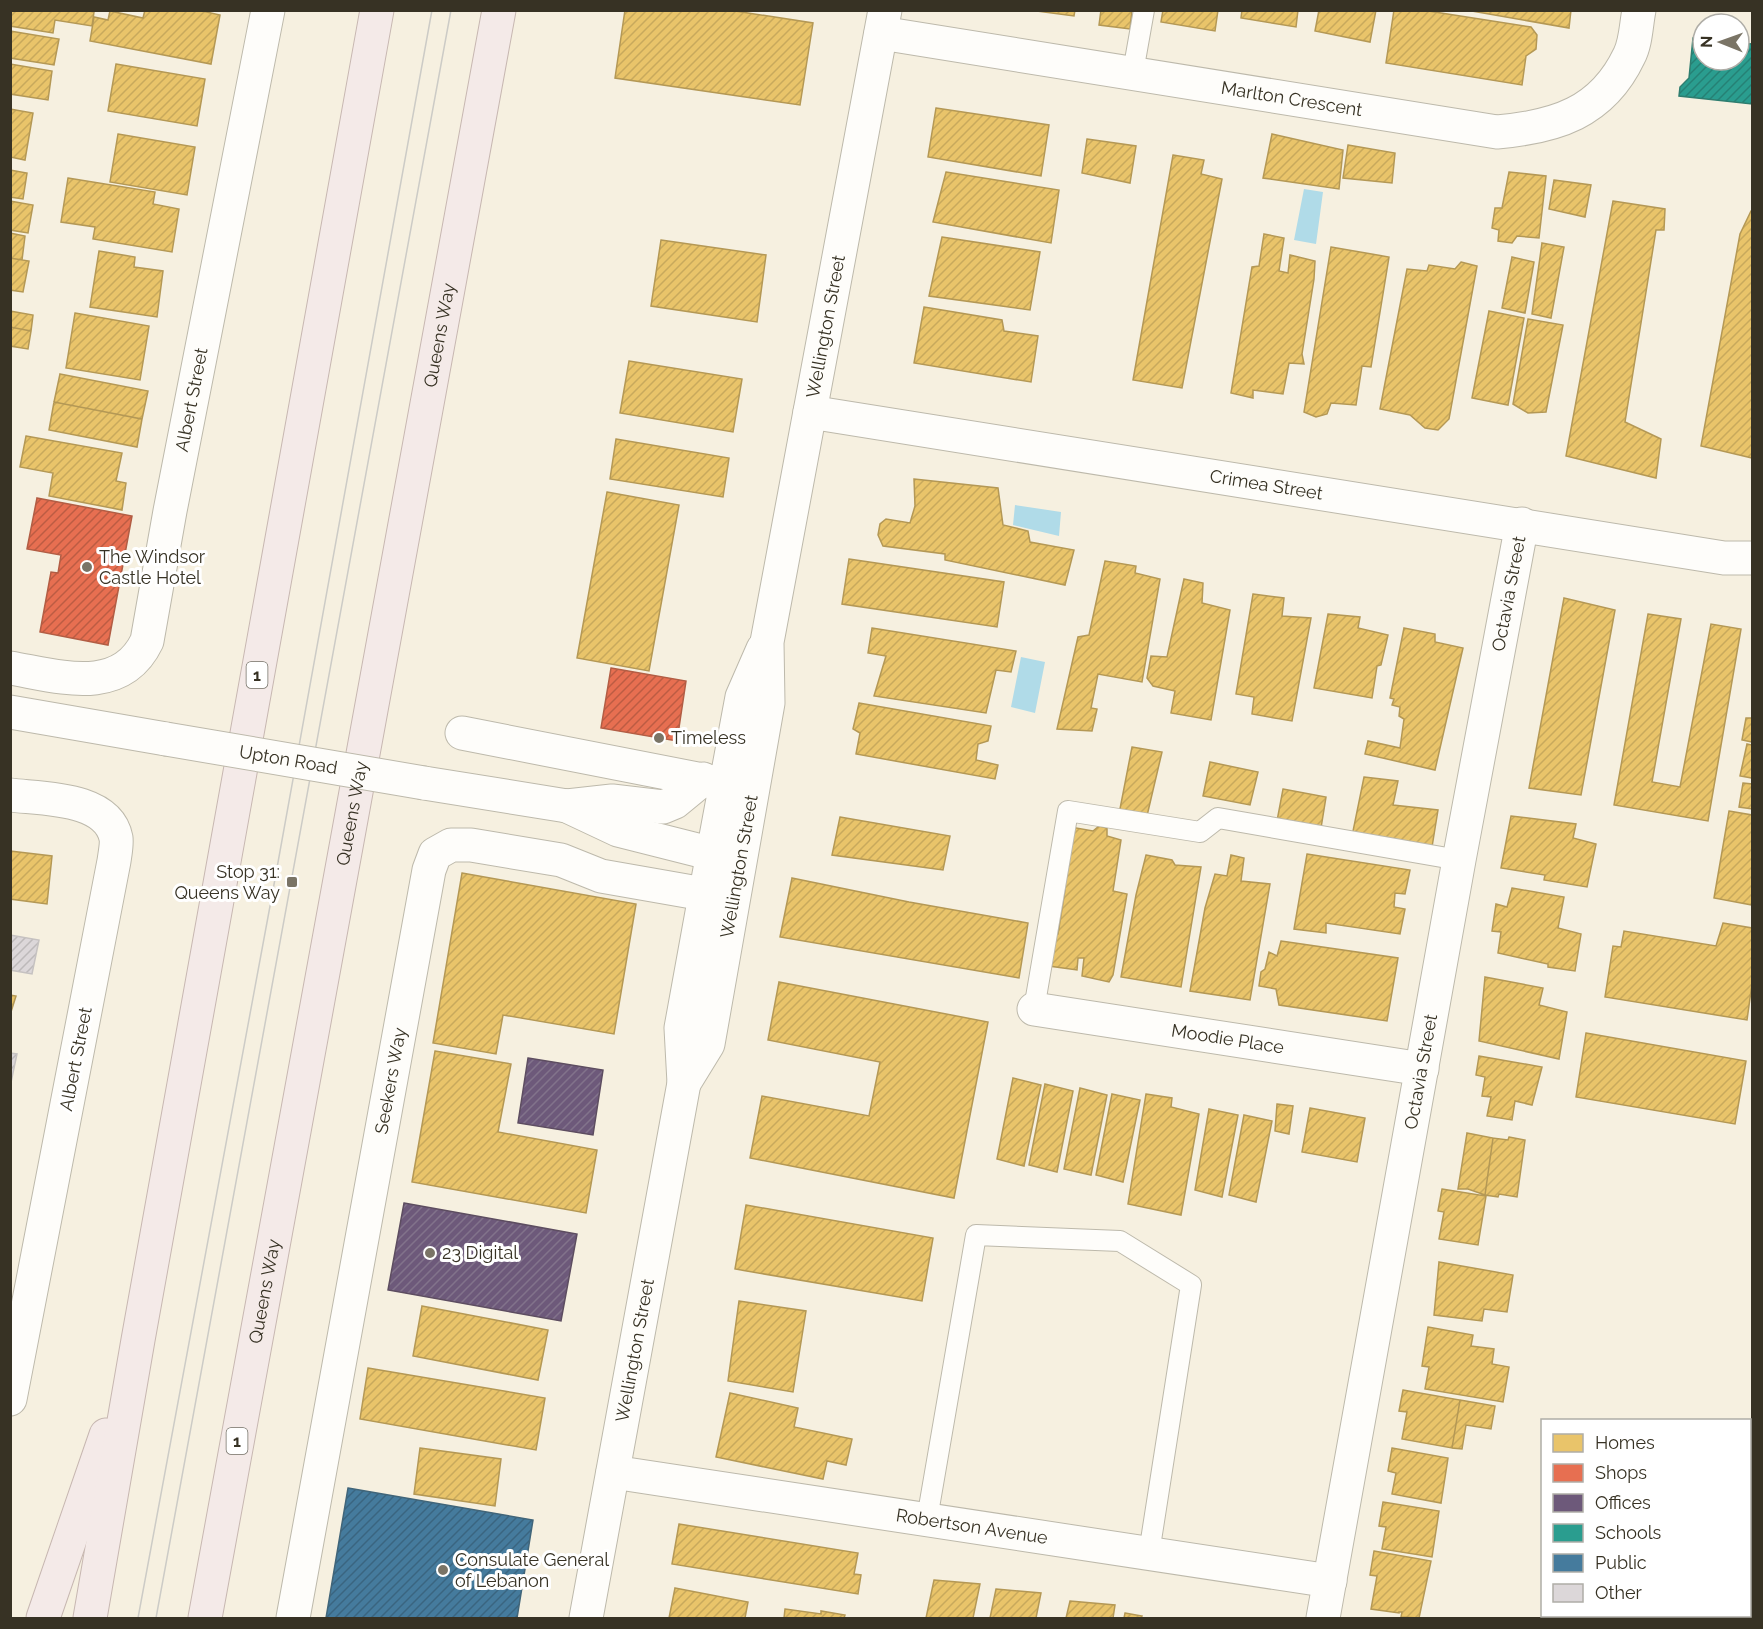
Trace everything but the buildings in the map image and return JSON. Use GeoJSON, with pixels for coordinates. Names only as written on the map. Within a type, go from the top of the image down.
{"type":"FeatureCollection","features":[{"type":"Feature","properties":{"kind":"highway","name":"1"},"geometry":{"type":"LineString","coordinates":[[90,1618],[377,10]]}},
{"type":"Feature","properties":{"kind":"highway","name":"Queens Way"},"geometry":{"type":"LineString","coordinates":[[205,1618],[499,10]]}},
{"type":"Feature","properties":{"kind":"highway"},"geometry":{"type":"LineString","coordinates":[[43,1618],[138,1340]]}},
{"type":"Feature","properties":{"kind":"street","name":"Albert Street"},"geometry":{"type":"LineString","coordinates":[[10,668],[82,680],[100,678],[132,662],[141,653],[147,641],[170,511],[268,10]]}},
{"type":"Feature","properties":{"kind":"street","name":"Marlton Crescent"},"geometry":{"type":"LineString","coordinates":[[883,22],[1133,72],[1497,132],[1532,129],[1563,120],[1589,105],[1613,82],[1630,54],[1639,10]]}},
{"type":"Feature","properties":{"kind":"street","name":"Wellington Street"},"geometry":{"type":"LineString","coordinates":[[684,1083],[708,1044],[768,703],[767,642],[883,22]]}},
{"type":"Feature","properties":{"kind":"street","name":"Crimea Street"},"geometry":{"type":"LineString","coordinates":[[810,412],[1743,561]]}},
{"type":"Feature","properties":{"kind":"street","name":"Octavia Street"},"geometry":{"type":"LineString","coordinates":[[1323,1618],[1459,860],[1522,524]]}},
{"type":"Feature","properties":{"kind":"street","name":"Wellington Street"},"geometry":{"type":"LineString","coordinates":[[586,1618],[684,1083],[681,1028],[713,854],[714,782],[742,697],[767,642]]}},
{"type":"Feature","properties":{"kind":"street","name":"Upton Road"},"geometry":{"type":"LineString","coordinates":[[10,712],[567,806],[612,801],[668,807],[714,782]]}},
{"type":"Feature","properties":{"kind":"street"},"geometry":{"type":"LineString","coordinates":[[462,733],[714,782]]}},
{"type":"Feature","properties":{"kind":"street","name":"Albert Street"},"geometry":{"type":"LineString","coordinates":[[10,795],[89,806],[108,821],[116,838],[114,861],[10,1399]]}},
{"type":"Feature","properties":{"kind":"street","name":"Upton Road"},"geometry":{"type":"LineString","coordinates":[[567,806],[618,830],[713,854]]}},
{"type":"Feature","properties":{"kind":"street","name":"Seekers Way"},"geometry":{"type":"LineString","coordinates":[[293,1618],[429,870],[435,854],[451,845],[471,845],[561,860],[601,876],[698,893],[719,906],[730,921]]}},
{"type":"Feature","properties":{"kind":"street","name":"Moodie Place"},"geometry":{"type":"LineString","coordinates":[[1034,1009],[1422,1069]]}},
{"type":"Feature","properties":{"kind":"street","name":"Robertson Avenue"},"geometry":{"type":"LineString","coordinates":[[613,1472],[1330,1581]]}},
{"type":"Feature","properties":{"kind":"lane"},"geometry":{"type":"LineString","coordinates":[[1133,72],[1144,10]]}},
{"type":"Feature","properties":{"kind":"lane"},"geometry":{"type":"LineString","coordinates":[[1034,1009],[1068,811],[1200,832],[1218,818],[1459,860]]}},
{"type":"Feature","properties":{"kind":"lane"},"geometry":{"type":"LineString","coordinates":[[927,1520],[976,1235],[1120,1241],[1191,1286],[1149,1553]]}},
{"type":"Feature","properties":{"kind":"water"},"geometry":{"type":"Polygon","coordinates":[[[1304,189],[1323,192],[1316,244],[1294,240],[1304,189]]]}},
{"type":"Feature","properties":{"kind":"water"},"geometry":{"type":"Polygon","coordinates":[[[1015,505],[1061,512],[1059,536],[1013,525],[1015,505]]]}},
{"type":"Feature","properties":{"kind":"water"},"geometry":{"type":"Polygon","coordinates":[[[1021,657],[1045,662],[1035,713],[1011,707],[1021,657]]]}},
{"type":"Feature","properties":{"kind":"tram line"},"geometry":{"type":"LineString","coordinates":[[138,1618],[273,890],[432,10]]}},
{"type":"Feature","properties":{"kind":"tram line"},"geometry":{"type":"LineString","coordinates":[[156,1618],[451,10]]}},
{"type":"Feature","properties":{"kind":"place","name":"The Windsor Castle Hotel"},"geometry":{"type":"Point","coordinates":[87,567]}},
{"type":"Feature","properties":{"kind":"place","name":"Timeless"},"geometry":{"type":"Point","coordinates":[659,738]}},
{"type":"Feature","properties":{"kind":"place","name":"Stop 31: Queens Way"},"geometry":{"type":"Point","coordinates":[292,882]}},
{"type":"Feature","properties":{"kind":"place","name":"23 Digital"},"geometry":{"type":"Point","coordinates":[430,1253]}},
{"type":"Feature","properties":{"kind":"place","name":"Consulate General of Lebanon"},"geometry":{"type":"Point","coordinates":[443,1570]}}]}
